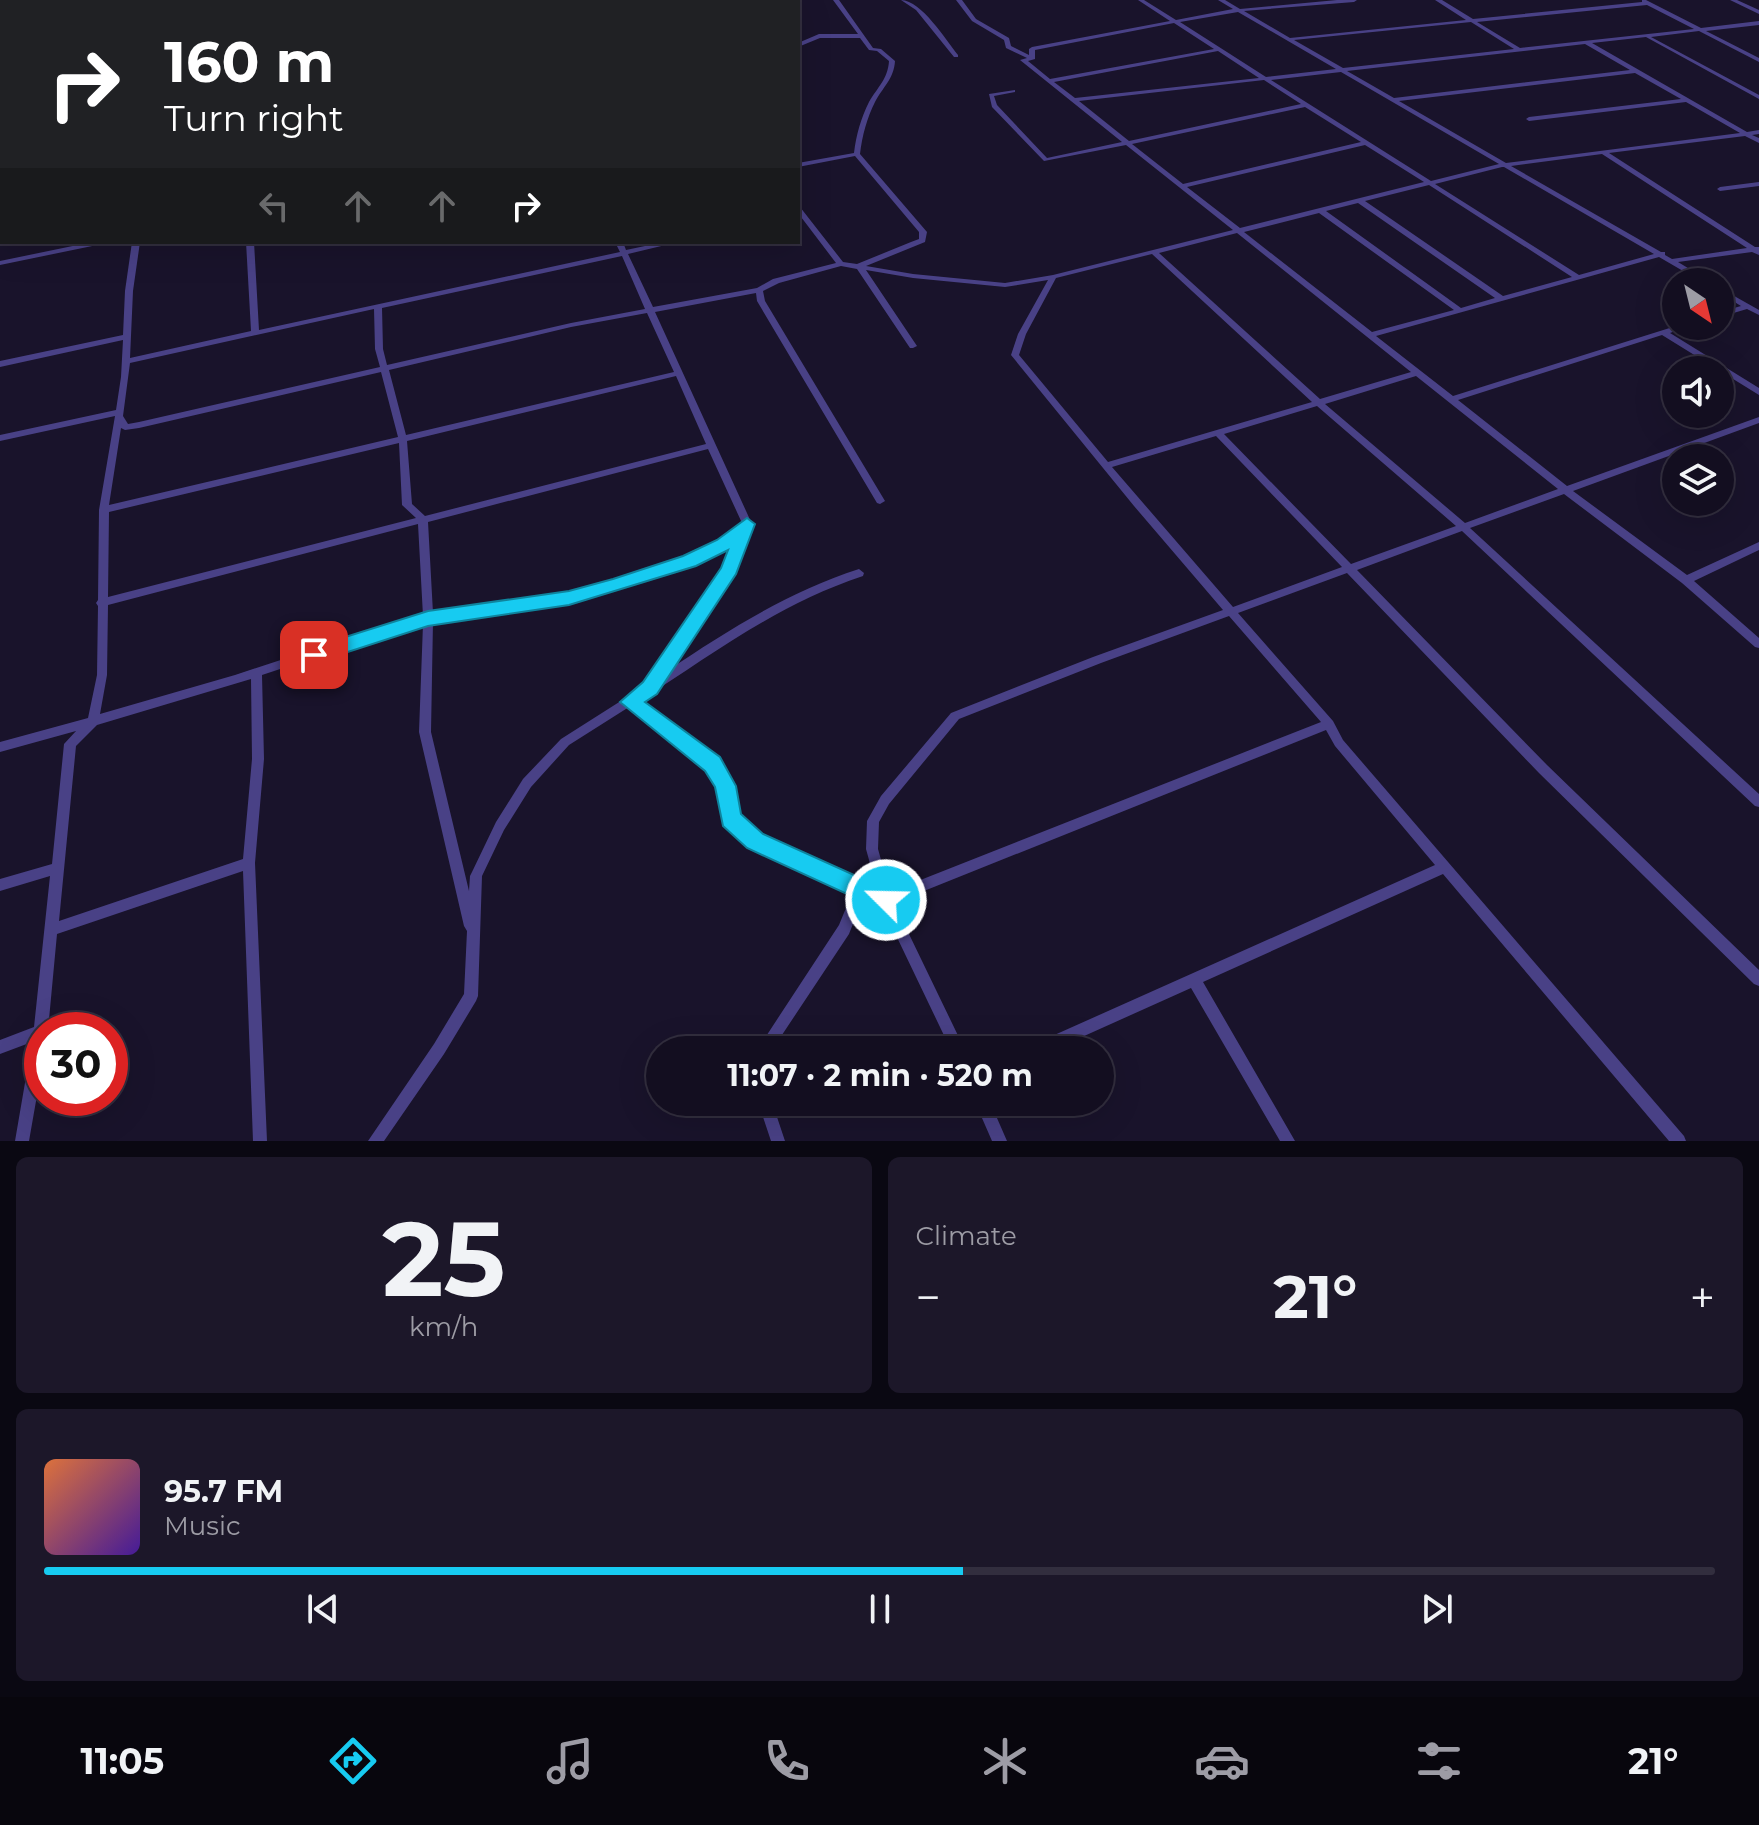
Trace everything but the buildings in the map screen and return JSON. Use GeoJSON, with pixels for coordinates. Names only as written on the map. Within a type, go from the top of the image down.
{"type":"FeatureCollection","features":[{"type":"Feature","properties":{"kind":"street"},"geometry":{"type":"LineString","coordinates":[[836,0],[871,49],[879,50],[892,61],[885,87],[874,98],[860,131],[857,154],[923,232],[922,240],[859,266]]}},
{"type":"Feature","properties":{"kind":"street"},"geometry":{"type":"LineString","coordinates":[[904,0],[918,9],[956,56]]}},
{"type":"Feature","properties":{"kind":"street"},"geometry":{"type":"LineString","coordinates":[[959,0],[974,20],[1007,39],[1008,47],[1032,59]]}},
{"type":"Feature","properties":{"kind":"street"},"geometry":{"type":"LineString","coordinates":[[1141,0],[1578,277]]}},
{"type":"Feature","properties":{"kind":"street"},"geometry":{"type":"LineString","coordinates":[[1221,0],[1684,268]]}},
{"type":"Feature","properties":{"kind":"street"},"geometry":{"type":"LineString","coordinates":[[1276,0],[1285,7]]}},
{"type":"Feature","properties":{"kind":"street"},"geometry":{"type":"LineString","coordinates":[[1032,59],[1032,49],[1175,21],[1351,0]]}},
{"type":"Feature","properties":{"kind":"street"},"geometry":{"type":"LineString","coordinates":[[1438,0],[1521,51]]}},
{"type":"Feature","properties":{"kind":"street"},"geometry":{"type":"LineString","coordinates":[[1733,0],[1759,12]]}},
{"type":"Feature","properties":{"kind":"street"},"geometry":{"type":"LineString","coordinates":[[1291,39],[1645,1],[1759,60]]}},
{"type":"Feature","properties":{"kind":"street"},"geometry":{"type":"LineString","coordinates":[[1075,100],[1759,23]]}},
{"type":"Feature","properties":{"kind":"street"},"geometry":{"type":"LineString","coordinates":[[800,44],[819,36],[860,36]]}},
{"type":"Feature","properties":{"kind":"street"},"geometry":{"type":"LineString","coordinates":[[1646,36],[1759,97]]}},
{"type":"Feature","properties":{"kind":"street"},"geometry":{"type":"LineString","coordinates":[[1587,43],[1759,141]]}},
{"type":"Feature","properties":{"kind":"street"},"geometry":{"type":"LineString","coordinates":[[1048,81],[1220,49]]}},
{"type":"Feature","properties":{"kind":"street"},"geometry":{"type":"LineString","coordinates":[[1032,59],[1023,60],[1418,373],[1686,580],[1759,644]]}},
{"type":"Feature","properties":{"kind":"street"},"geometry":{"type":"LineString","coordinates":[[1392,100],[1637,71]]}},
{"type":"Feature","properties":{"kind":"street"},"geometry":{"type":"LineString","coordinates":[[1013,91],[991,95],[994,106],[1046,160],[1305,105]]}},
{"type":"Feature","properties":{"kind":"street"},"geometry":{"type":"LineString","coordinates":[[1529,119],[1689,100]]}},
{"type":"Feature","properties":{"kind":"street"},"geometry":{"type":"LineString","coordinates":[[117,412],[125,427],[139,425],[383,368],[759,290],[776,281],[841,264],[913,276],[1005,285],[1053,277],[1502,165],[1759,132]]}},
{"type":"Feature","properties":{"kind":"street"},"geometry":{"type":"LineString","coordinates":[[1182,186],[1366,143]]}},
{"type":"Feature","properties":{"kind":"street"},"geometry":{"type":"LineString","coordinates":[[1604,153],[1757,250]]}},
{"type":"Feature","properties":{"kind":"street"},"geometry":{"type":"LineString","coordinates":[[800,165],[857,154]]}},
{"type":"Feature","properties":{"kind":"street"},"geometry":{"type":"LineString","coordinates":[[1720,189],[1759,184]]}},
{"type":"Feature","properties":{"kind":"street"},"geometry":{"type":"LineString","coordinates":[[1360,201],[1502,299]]}},
{"type":"Feature","properties":{"kind":"street"},"geometry":{"type":"LineString","coordinates":[[1320,210],[1461,311]]}},
{"type":"Feature","properties":{"kind":"street"},"geometry":{"type":"LineString","coordinates":[[800,213],[841,264]]}},
{"type":"Feature","properties":{"kind":"street"},"geometry":{"type":"LineString","coordinates":[[0,263],[92,244]]}},
{"type":"Feature","properties":{"kind":"street"},"geometry":{"type":"LineString","coordinates":[[42,1012],[70,744],[93,721],[105,636],[101,603],[104,510],[126,361],[136,244]]}},
{"type":"Feature","properties":{"kind":"street"},"geometry":{"type":"LineString","coordinates":[[250,244],[255,333]]}},
{"type":"Feature","properties":{"kind":"street"},"geometry":{"type":"LineString","coordinates":[[126,361],[378,308],[621,247],[653,244]]}},
{"type":"Feature","properties":{"kind":"street"},"geometry":{"type":"LineString","coordinates":[[621,247],[747,524],[729,570],[650,688]]}},
{"type":"Feature","properties":{"kind":"street"},"geometry":{"type":"LineString","coordinates":[[1672,261],[1757,250]]}},
{"type":"Feature","properties":{"kind":"street"},"geometry":{"type":"LineString","coordinates":[[1153,251],[1320,404],[1463,527],[1759,802]]}},
{"type":"Feature","properties":{"kind":"street"},"geometry":{"type":"LineString","coordinates":[[1371,335],[1662,254]]}},
{"type":"Feature","properties":{"kind":"street"},"geometry":{"type":"LineString","coordinates":[[859,266],[913,346]]}},
{"type":"Feature","properties":{"kind":"street"},"geometry":{"type":"LineString","coordinates":[[1053,277],[1042,305],[1021,330],[1015,355],[1230,612],[1329,724],[1339,743],[1679,1141]]}},
{"type":"Feature","properties":{"kind":"street"},"geometry":{"type":"LineString","coordinates":[[759,290],[761,301],[880,501]]}},
{"type":"Feature","properties":{"kind":"street"},"geometry":{"type":"LineString","coordinates":[[1734,298],[1759,313]]}},
{"type":"Feature","properties":{"kind":"street"},"geometry":{"type":"LineString","coordinates":[[1734,310],[1748,306]]}},
{"type":"Feature","properties":{"kind":"street"},"geometry":{"type":"LineString","coordinates":[[378,308],[376,331],[383,368],[403,440],[407,505],[423,519],[428,618],[425,732],[475,942]]}},
{"type":"Feature","properties":{"kind":"street"},"geometry":{"type":"LineString","coordinates":[[1453,399],[1662,334]]}},
{"type":"Feature","properties":{"kind":"street"},"geometry":{"type":"LineString","coordinates":[[0,364],[126,337]]}},
{"type":"Feature","properties":{"kind":"street"},"geometry":{"type":"LineString","coordinates":[[1675,340],[1759,392]]}},
{"type":"Feature","properties":{"kind":"street"},"geometry":{"type":"LineString","coordinates":[[104,510],[679,373]]}},
{"type":"Feature","properties":{"kind":"street"},"geometry":{"type":"LineString","coordinates":[[1106,466],[1418,373]]}},
{"type":"Feature","properties":{"kind":"street"},"geometry":{"type":"LineString","coordinates":[[0,438],[117,412]]}},
{"type":"Feature","properties":{"kind":"street"},"geometry":{"type":"LineString","coordinates":[[951,1036],[886,900],[872,849],[873,821],[885,800],[955,716],[1010,692],[1759,420]]}},
{"type":"Feature","properties":{"kind":"street"},"geometry":{"type":"LineString","coordinates":[[1219,434],[1543,769],[1759,979]]}},
{"type":"Feature","properties":{"kind":"street"},"geometry":{"type":"LineString","coordinates":[[101,603],[712,445]]}},
{"type":"Feature","properties":{"kind":"street"},"geometry":{"type":"LineString","coordinates":[[0,747],[256,673],[428,618],[556,600],[614,585],[690,561],[723,545],[747,524]]}},
{"type":"Feature","properties":{"kind":"street"},"geometry":{"type":"LineString","coordinates":[[1686,580],[1759,546]]}},
{"type":"Feature","properties":{"kind":"street"},"geometry":{"type":"LineString","coordinates":[[375,1141],[439,1049],[471,996],[476,876],[527,783],[565,742],[767,612],[807,591],[859,573]]}},
{"type":"Feature","properties":{"kind":"street"},"geometry":{"type":"LineString","coordinates":[[256,673],[258,759],[249,863],[260,1141]]}},
{"type":"Feature","properties":{"kind":"street"},"geometry":{"type":"LineString","coordinates":[[630,702],[713,764],[726,786],[730,819],[755,841],[886,900],[1329,724]]}},
{"type":"Feature","properties":{"kind":"street"},"geometry":{"type":"LineString","coordinates":[[53,929],[249,863]]}},
{"type":"Feature","properties":{"kind":"street"},"geometry":{"type":"LineString","coordinates":[[1069,1036],[1445,867]]}},
{"type":"Feature","properties":{"kind":"street"},"geometry":{"type":"LineString","coordinates":[[0,885],[58,868]]}},
{"type":"Feature","properties":{"kind":"street"},"geometry":{"type":"LineString","coordinates":[[773,1036],[844,929],[860,890]]}},
{"type":"Feature","properties":{"kind":"street"},"geometry":{"type":"LineString","coordinates":[[1195,981],[1288,1141]]}},
{"type":"Feature","properties":{"kind":"street"},"geometry":{"type":"LineString","coordinates":[[0,1047],[24,1038]]}},
{"type":"Feature","properties":{"kind":"street"},"geometry":{"type":"LineString","coordinates":[[22,1141],[26,1116]]}},
{"type":"Feature","properties":{"kind":"street"},"geometry":{"type":"LineString","coordinates":[[770,1116],[778,1141]]}},
{"type":"Feature","properties":{"kind":"street"},"geometry":{"type":"LineString","coordinates":[[988,1116],[1000,1141]]}},
{"type":"Feature","properties":{"kind":"route"},"geometry":{"type":"LineString","coordinates":[[314,655],[428,618],[569,598],[614,585],[690,561],[723,545],[747,524],[729,570],[650,688],[630,702],[685,740],[713,764],[726,786],[730,819],[755,841],[808,868],[886,900]]}}]}
